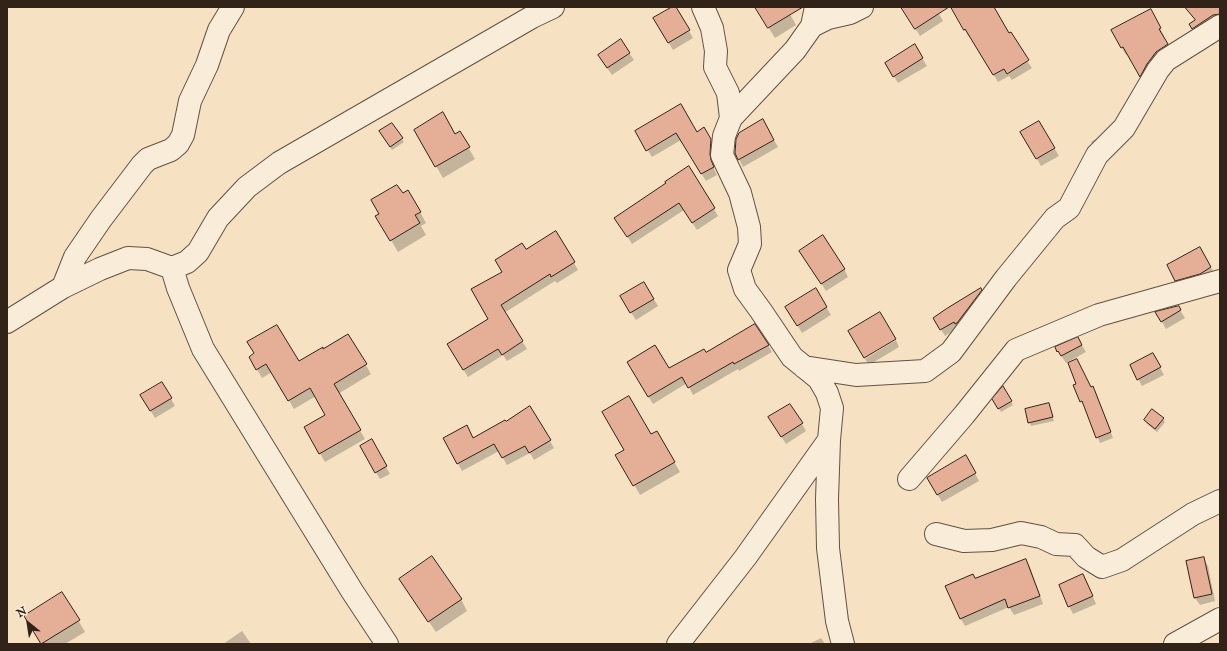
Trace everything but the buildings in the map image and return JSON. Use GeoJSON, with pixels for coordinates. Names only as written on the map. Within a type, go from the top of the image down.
{"type":"FeatureCollection","features":[{"type":"Feature","properties":{"kind":"street"},"geometry":{"type":"LineString","coordinates":[[63,287],[75,257],[101,219],[142,165],[148,158],[171,150],[178,144],[183,135],[190,101],[207,65],[219,30],[233,7]]}},
{"type":"Feature","properties":{"kind":"street"},"geometry":{"type":"LineString","coordinates":[[7,322],[63,287],[100,269],[128,258],[147,259],[172,268],[187,262],[198,252],[218,218],[247,187],[279,163],[532,17],[553,7]]}},
{"type":"Feature","properties":{"kind":"street"},"geometry":{"type":"LineString","coordinates":[[703,7],[712,28],[716,51],[715,68],[728,93],[731,118]]}},
{"type":"Feature","properties":{"kind":"street"},"geometry":{"type":"LineString","coordinates":[[843,644],[837,621],[828,548],[827,499],[829,440],[832,408],[820,379],[792,357],[745,289],[739,270],[750,244],[749,227],[740,193],[722,155],[724,136],[731,118],[795,50],[814,16],[828,18],[850,13],[862,7]]}},
{"type":"Feature","properties":{"kind":"street"},"geometry":{"type":"LineString","coordinates":[[804,367],[856,374],[925,371],[951,352],[1006,278],[1055,218],[1069,208],[1096,155],[1124,128],[1158,70],[1166,60],[1220,26]]}},
{"type":"Feature","properties":{"kind":"street"},"geometry":{"type":"LineString","coordinates":[[172,268],[178,288],[203,349],[348,584],[387,644]]}},
{"type":"Feature","properties":{"kind":"street"},"geometry":{"type":"LineString","coordinates":[[909,479],[964,415],[1016,350],[1099,315],[1220,281]]}},
{"type":"Feature","properties":{"kind":"street"},"geometry":{"type":"LineString","coordinates":[[678,644],[746,558],[829,440]]}},
{"type":"Feature","properties":{"kind":"street"},"geometry":{"type":"LineString","coordinates":[[936,534],[964,541],[992,540],[1021,534],[1041,537],[1056,544],[1075,545],[1086,557],[1102,567],[1122,560],[1193,514],[1220,502]]}},
{"type":"Feature","properties":{"kind":"street"},"geometry":{"type":"LineString","coordinates":[[1175,644],[1220,619]]}}]}
